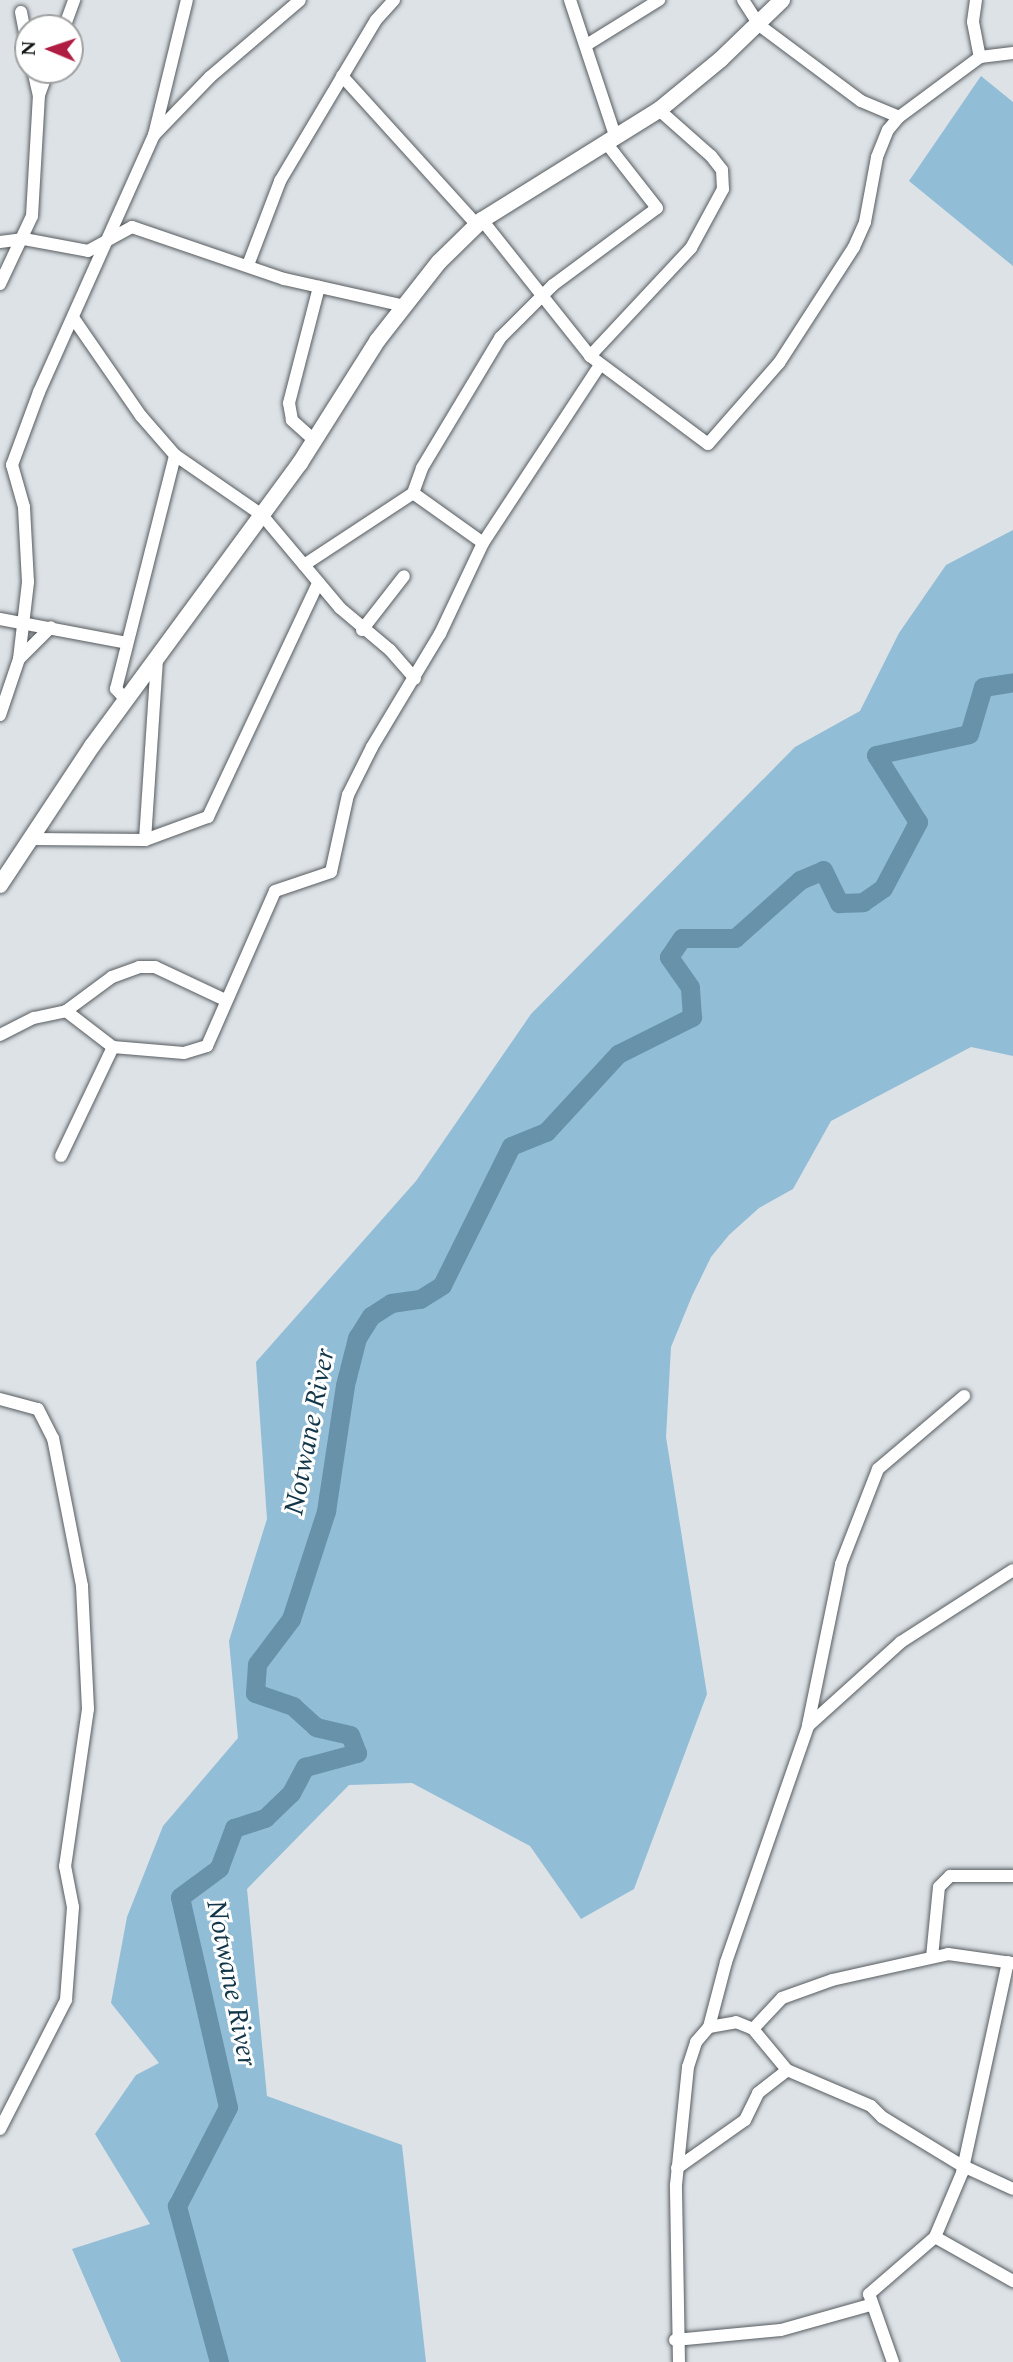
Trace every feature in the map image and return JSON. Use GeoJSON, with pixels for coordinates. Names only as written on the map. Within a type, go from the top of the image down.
{"type":"FeatureCollection","features":[{"type":"Feature","properties":{"kind":"street"},"geometry":{"type":"LineString","coordinates":[[0,715],[19,659],[24,622],[28,540],[6,465],[74,320],[154,135],[187,0]]}},
{"type":"Feature","properties":{"kind":"street"},"geometry":{"type":"LineString","coordinates":[[154,135],[210,77],[300,0]]}},
{"type":"Feature","properties":{"kind":"street"},"geometry":{"type":"LineString","coordinates":[[248,265],[280,181],[342,76],[394,0]]}},
{"type":"Feature","properties":{"kind":"street"},"geometry":{"type":"LineString","coordinates":[[304,565],[413,493],[422,468],[500,338],[540,297],[657,208],[611,141],[588,44],[570,0]]}},
{"type":"Feature","properties":{"kind":"street"},"geometry":{"type":"LineString","coordinates":[[588,44],[659,0]]}},
{"type":"Feature","properties":{"kind":"street"},"geometry":{"type":"LineString","coordinates":[[743,0],[759,25],[861,101],[899,117]]}},
{"type":"Feature","properties":{"kind":"street"},"geometry":{"type":"LineString","coordinates":[[0,885],[126,700],[262,515],[405,306],[479,222],[659,110],[759,25],[782,0]]}},
{"type":"Feature","properties":{"kind":"street"},"geometry":{"type":"LineString","coordinates":[[976,0],[973,22],[981,57]]}},
{"type":"Feature","properties":{"kind":"street"},"geometry":{"type":"LineString","coordinates":[[342,76],[479,222],[590,356],[661,407],[701,441],[713,441],[779,363],[854,247],[865,222],[877,157],[899,117],[981,57],[1013,53]]}},
{"type":"Feature","properties":{"kind":"street"},"geometry":{"type":"LineString","coordinates":[[0,284],[24,239],[33,209],[39,95],[36,84]]}},
{"type":"Feature","properties":{"kind":"street"},"geometry":{"type":"LineString","coordinates":[[39,95],[43,84]]}},
{"type":"Feature","properties":{"kind":"street"},"geometry":{"type":"LineString","coordinates":[[590,356],[691,248],[723,188],[722,170],[712,156],[659,110]]}},
{"type":"Feature","properties":{"kind":"street"},"geometry":{"type":"LineString","coordinates":[[0,242],[24,239],[85,251],[113,233],[132,227],[319,287],[405,306]]}},
{"type":"Feature","properties":{"kind":"street"},"geometry":{"type":"LineString","coordinates":[[314,440],[292,420],[289,403],[319,287]]}},
{"type":"Feature","properties":{"kind":"street"},"geometry":{"type":"LineString","coordinates":[[74,320],[141,416],[176,455],[262,515],[318,583],[362,630],[390,650],[415,679]]}},
{"type":"Feature","properties":{"kind":"street"},"geometry":{"type":"LineString","coordinates":[[66,1011],[113,1047],[202,1050],[275,891],[331,872],[348,795],[415,679],[483,543],[600,365]]}},
{"type":"Feature","properties":{"kind":"street"},"geometry":{"type":"LineString","coordinates":[[126,700],[116,689],[176,455]]}},
{"type":"Feature","properties":{"kind":"street"},"geometry":{"type":"LineString","coordinates":[[413,493],[483,543]]}},
{"type":"Feature","properties":{"kind":"street"},"geometry":{"type":"LineString","coordinates":[[362,630],[404,576]]}},
{"type":"Feature","properties":{"kind":"street"},"geometry":{"type":"LineString","coordinates":[[33,839],[145,840],[213,812],[318,583]]}},
{"type":"Feature","properties":{"kind":"street"},"geometry":{"type":"LineString","coordinates":[[0,619],[51,626],[127,643]]}},
{"type":"Feature","properties":{"kind":"street"},"geometry":{"type":"LineString","coordinates":[[19,659],[51,626]]}},
{"type":"Feature","properties":{"kind":"street"},"geometry":{"type":"LineString","coordinates":[[145,840],[157,660]]}},
{"type":"Feature","properties":{"kind":"street"},"geometry":{"type":"LineString","coordinates":[[0,1035],[34,1018],[66,1011],[112,976],[149,966],[225,1000]]}},
{"type":"Feature","properties":{"kind":"street"},"geometry":{"type":"LineString","coordinates":[[61,1156],[113,1047]]}},
{"type":"Feature","properties":{"kind":"street"},"geometry":{"type":"LineString","coordinates":[[679,2362],[675,2340],[677,2168],[688,2067],[696,2042],[709,2027],[726,1962],[808,1726],[841,1564],[878,1469],[964,1396]]}},
{"type":"Feature","properties":{"kind":"street"},"geometry":{"type":"LineString","coordinates":[[0,1399],[38,1409],[51,1430],[82,1586],[89,1709],[65,1866],[73,1907],[66,2000],[0,2129]]}},
{"type":"Feature","properties":{"kind":"street"},"geometry":{"type":"LineString","coordinates":[[808,1726],[901,1642],[1013,1570]]}},
{"type":"Feature","properties":{"kind":"street"},"geometry":{"type":"LineString","coordinates":[[932,1957],[939,1886],[961,1873],[1013,1876]]}},
{"type":"Feature","properties":{"kind":"street"},"geometry":{"type":"LineString","coordinates":[[753,2028],[770,2007],[803,1989],[932,1957],[959,1954],[1011,1962],[961,2165],[962,2173],[935,2237],[873,2290],[870,2305],[893,2362]]}},
{"type":"Feature","properties":{"kind":"street"},"geometry":{"type":"LineString","coordinates":[[709,2027],[736,2022],[753,2028],[787,2070],[871,2106],[882,2117],[961,2165],[1013,2189]]}},
{"type":"Feature","properties":{"kind":"street"},"geometry":{"type":"LineString","coordinates":[[677,2168],[745,2120],[758,2093],[787,2070]]}},
{"type":"Feature","properties":{"kind":"street"},"geometry":{"type":"LineString","coordinates":[[935,2237],[1013,2281]]}},
{"type":"Feature","properties":{"kind":"street"},"geometry":{"type":"LineString","coordinates":[[675,2340],[781,2330],[870,2305]]}},
{"type":"Feature","properties":{"kind":"shaded area"},"geometry":{"type":"Polygon","coordinates":[[[981,76],[1013,102],[1013,266],[909,181],[981,76]]]}},
{"type":"Feature","properties":{"kind":"shaded area"},"geometry":{"type":"Polygon","coordinates":[[[1013,530],[1013,1056],[971,1047],[831,1121],[793,1189],[759,1208],[729,1235],[711,1257],[692,1296],[671,1347],[666,1437],[707,1694],[634,1889],[581,1919],[530,1846],[412,1783],[349,1785],[247,1889],[267,2096],[402,2145],[426,2362],[121,2362],[72,2249],[150,2224],[95,2134],[136,2075],[159,2063],[111,2003],[127,1917],[163,1826],[238,1738],[229,1641],[267,1519],[256,1362],[416,1181],[531,1014],[795,747],[860,711],[899,633],[946,565],[1013,530]]]}},
{"type":"Feature","properties":{"kind":"waterway","name":"Notwane River"},"geometry":{"type":"LineString","coordinates":[[219,2362],[177,2206],[228,2107],[180,1897],[219,1868],[234,1828],[265,1818],[291,1793],[305,1767],[357,1753],[350,1735],[316,1727],[293,1706],[255,1693],[257,1664],[291,1619],[326,1511],[345,1385],[357,1338],[371,1316],[391,1303],[420,1299],[442,1285],[511,1146],[546,1132],[618,1054],[692,1017],[690,987],[669,957],[682,938],[735,938],[800,880],[823,870],[839,903],[863,902],[883,888],[918,822],[876,755],[969,734],[983,687],[1013,682]]}}]}
